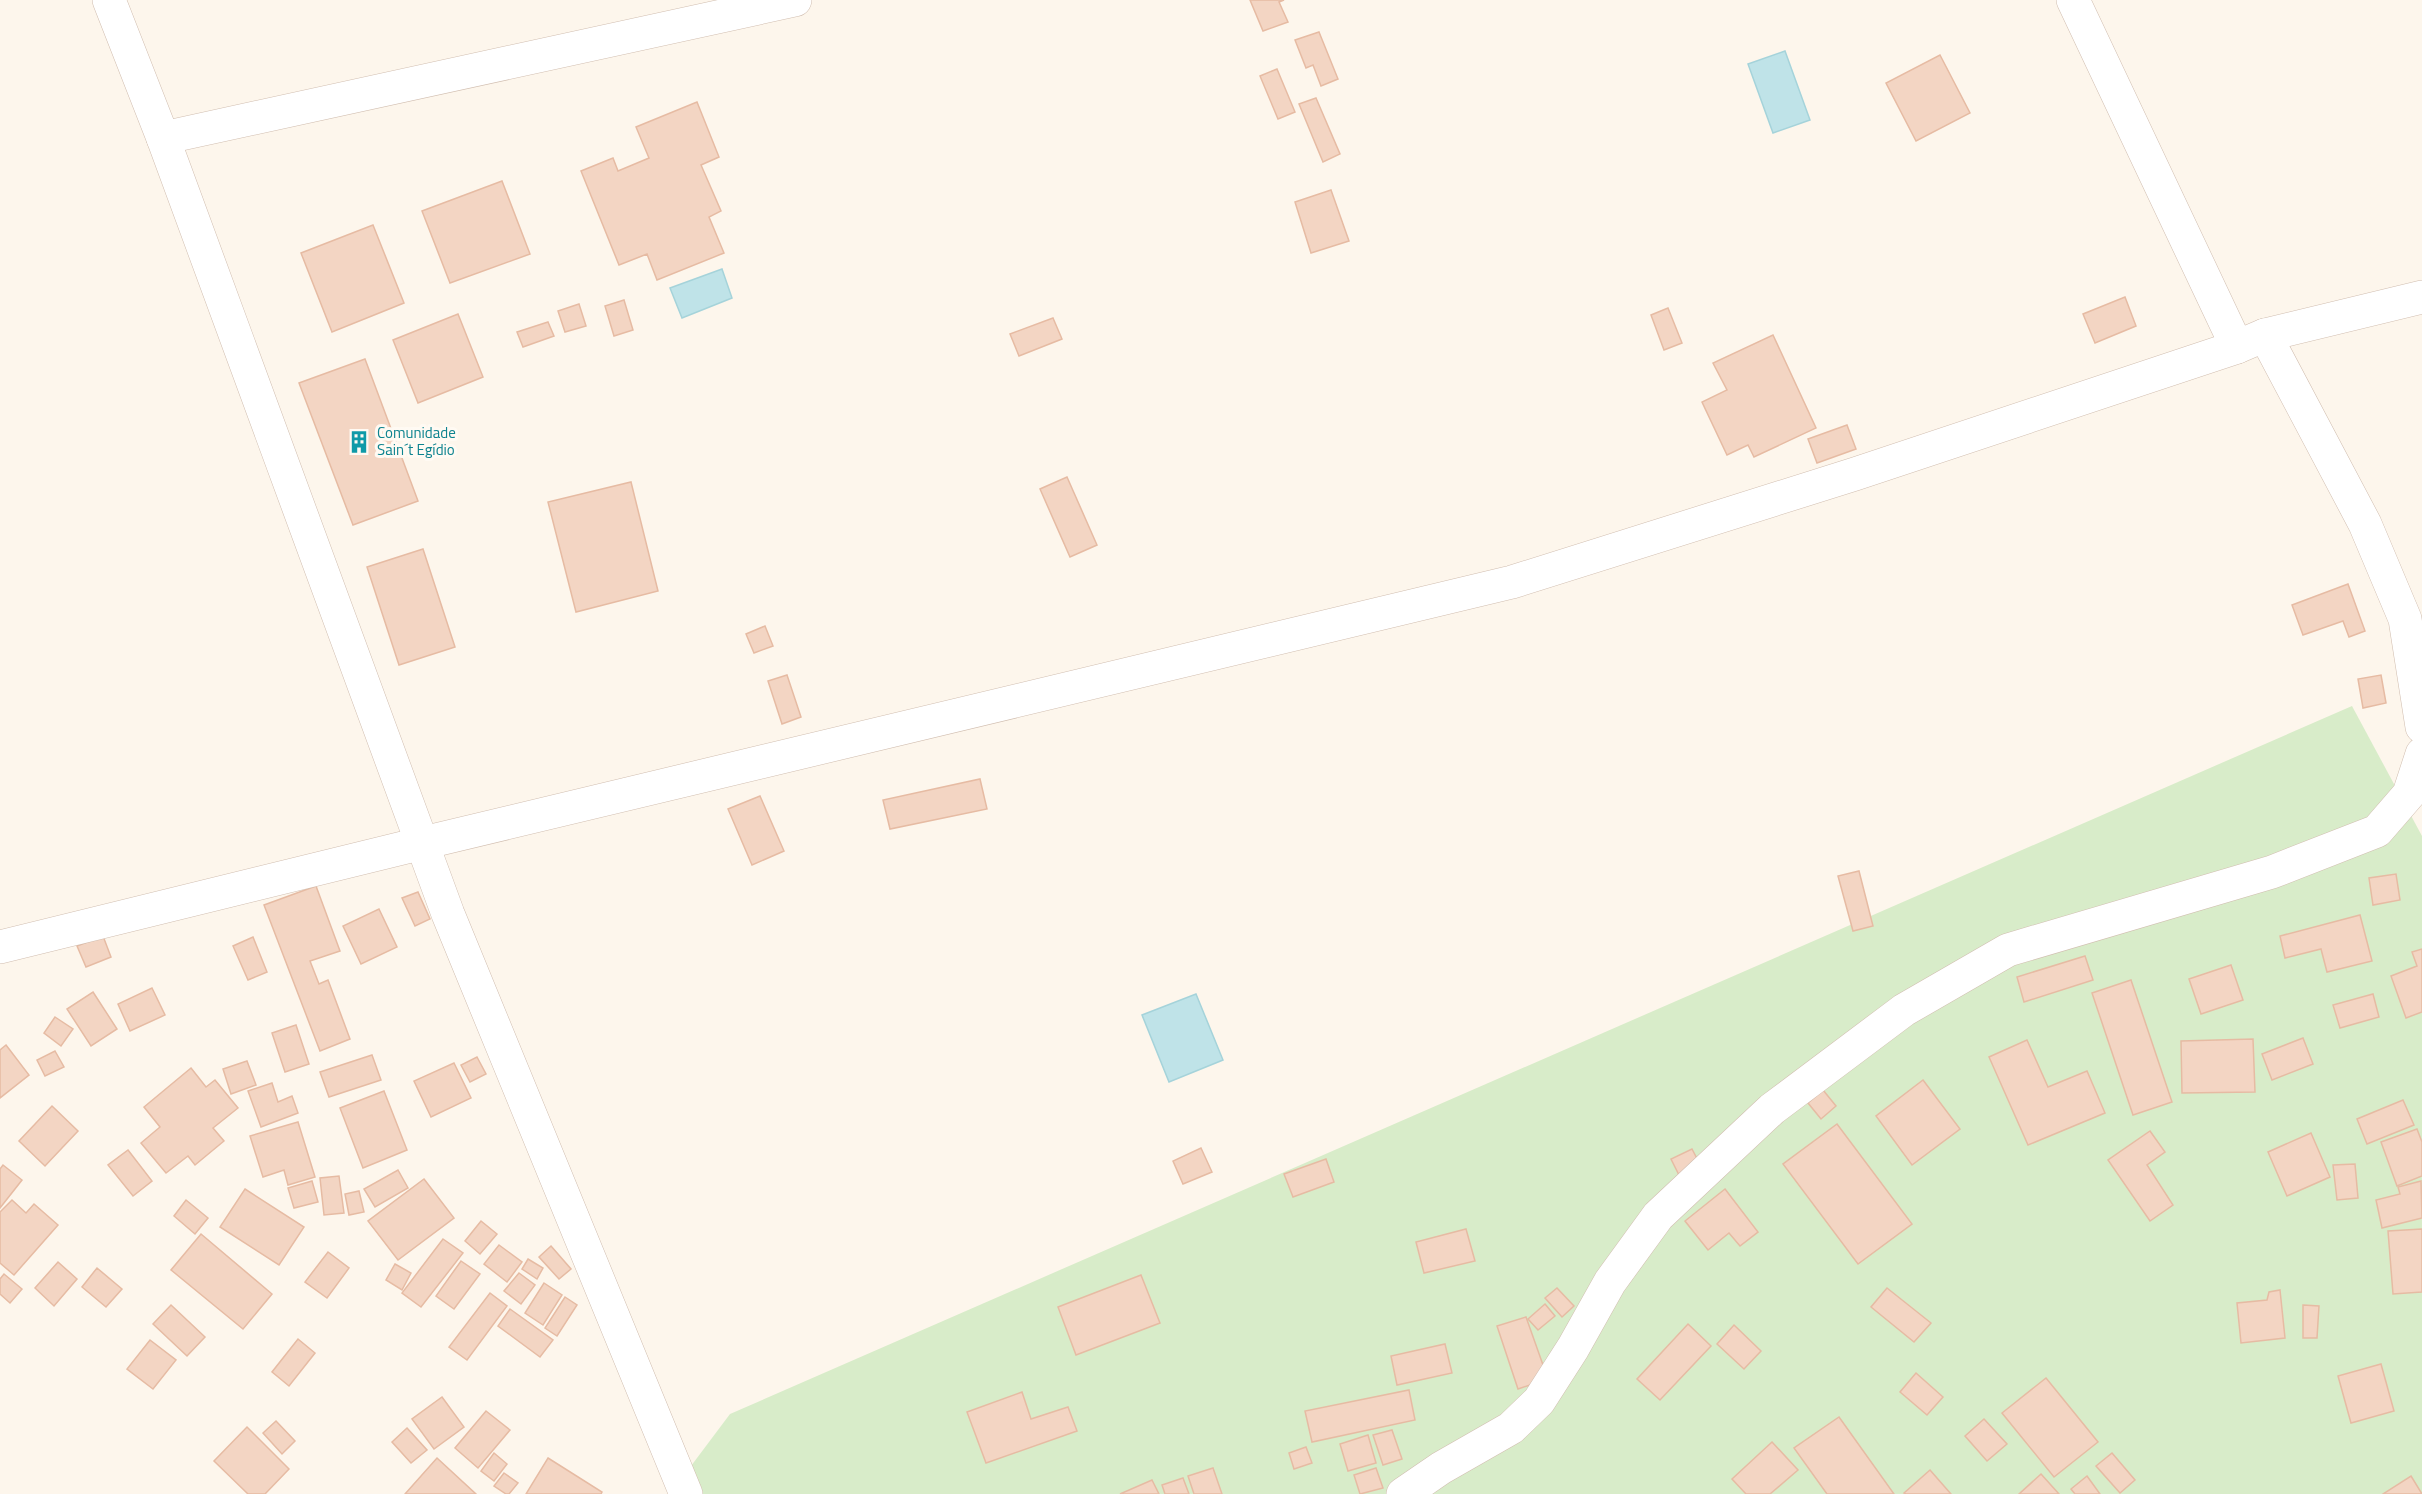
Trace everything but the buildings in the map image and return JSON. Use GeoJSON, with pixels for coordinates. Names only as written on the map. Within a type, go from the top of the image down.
{"type":"FeatureCollection","features":[{"type":"Feature","properties":{"kind":"street"},"geometry":{"type":"LineString","coordinates":[[109,0],[163,138],[448,914],[686,1494]]}},
{"type":"Feature","properties":{"kind":"street"},"geometry":{"type":"LineString","coordinates":[[163,138],[795,0]]}},
{"type":"Feature","properties":{"kind":"street"},"geometry":{"type":"LineString","coordinates":[[2073,0],[2251,341],[2365,524],[2405,619],[2418,682],[2422,727]]}},
{"type":"Feature","properties":{"kind":"street"},"geometry":{"type":"LineString","coordinates":[[0,947],[423,843],[1512,582],[1855,474],[2251,341],[2422,297]]}},
{"type":"Feature","properties":{"kind":"street"},"geometry":{"type":"LineString","coordinates":[[1403,1494],[1441,1468],[1511,1428],[1539,1401],[1574,1348],[1610,1282],[1658,1216],[1772,1109],[1904,1010],[2008,950],[2272,872],[2377,831],[2409,795],[2422,754]]}},
{"type":"Feature","properties":{"kind":"green space"},"geometry":{"type":"Polygon","coordinates":[[[2352,706],[2422,836],[2422,1494],[670,1494],[730,1414],[2352,706]]]}},
{"type":"Feature","properties":{"kind":"water"},"geometry":{"type":"Polygon","coordinates":[[[1785,51],[1810,120],[1773,133],[1748,64],[1785,51]]]}},
{"type":"Feature","properties":{"kind":"water"},"geometry":{"type":"Polygon","coordinates":[[[722,269],[732,298],[682,318],[670,288],[722,269]]]}},
{"type":"Feature","properties":{"kind":"water"},"geometry":{"type":"Polygon","coordinates":[[[1196,994],[1223,1060],[1169,1082],[1142,1015],[1196,994]]]}},
{"type":"Feature","properties":{"kind":"place","name":"Comunidade Sain´t Egídio"},"geometry":{"type":"Point","coordinates":[359,442]}}]}
